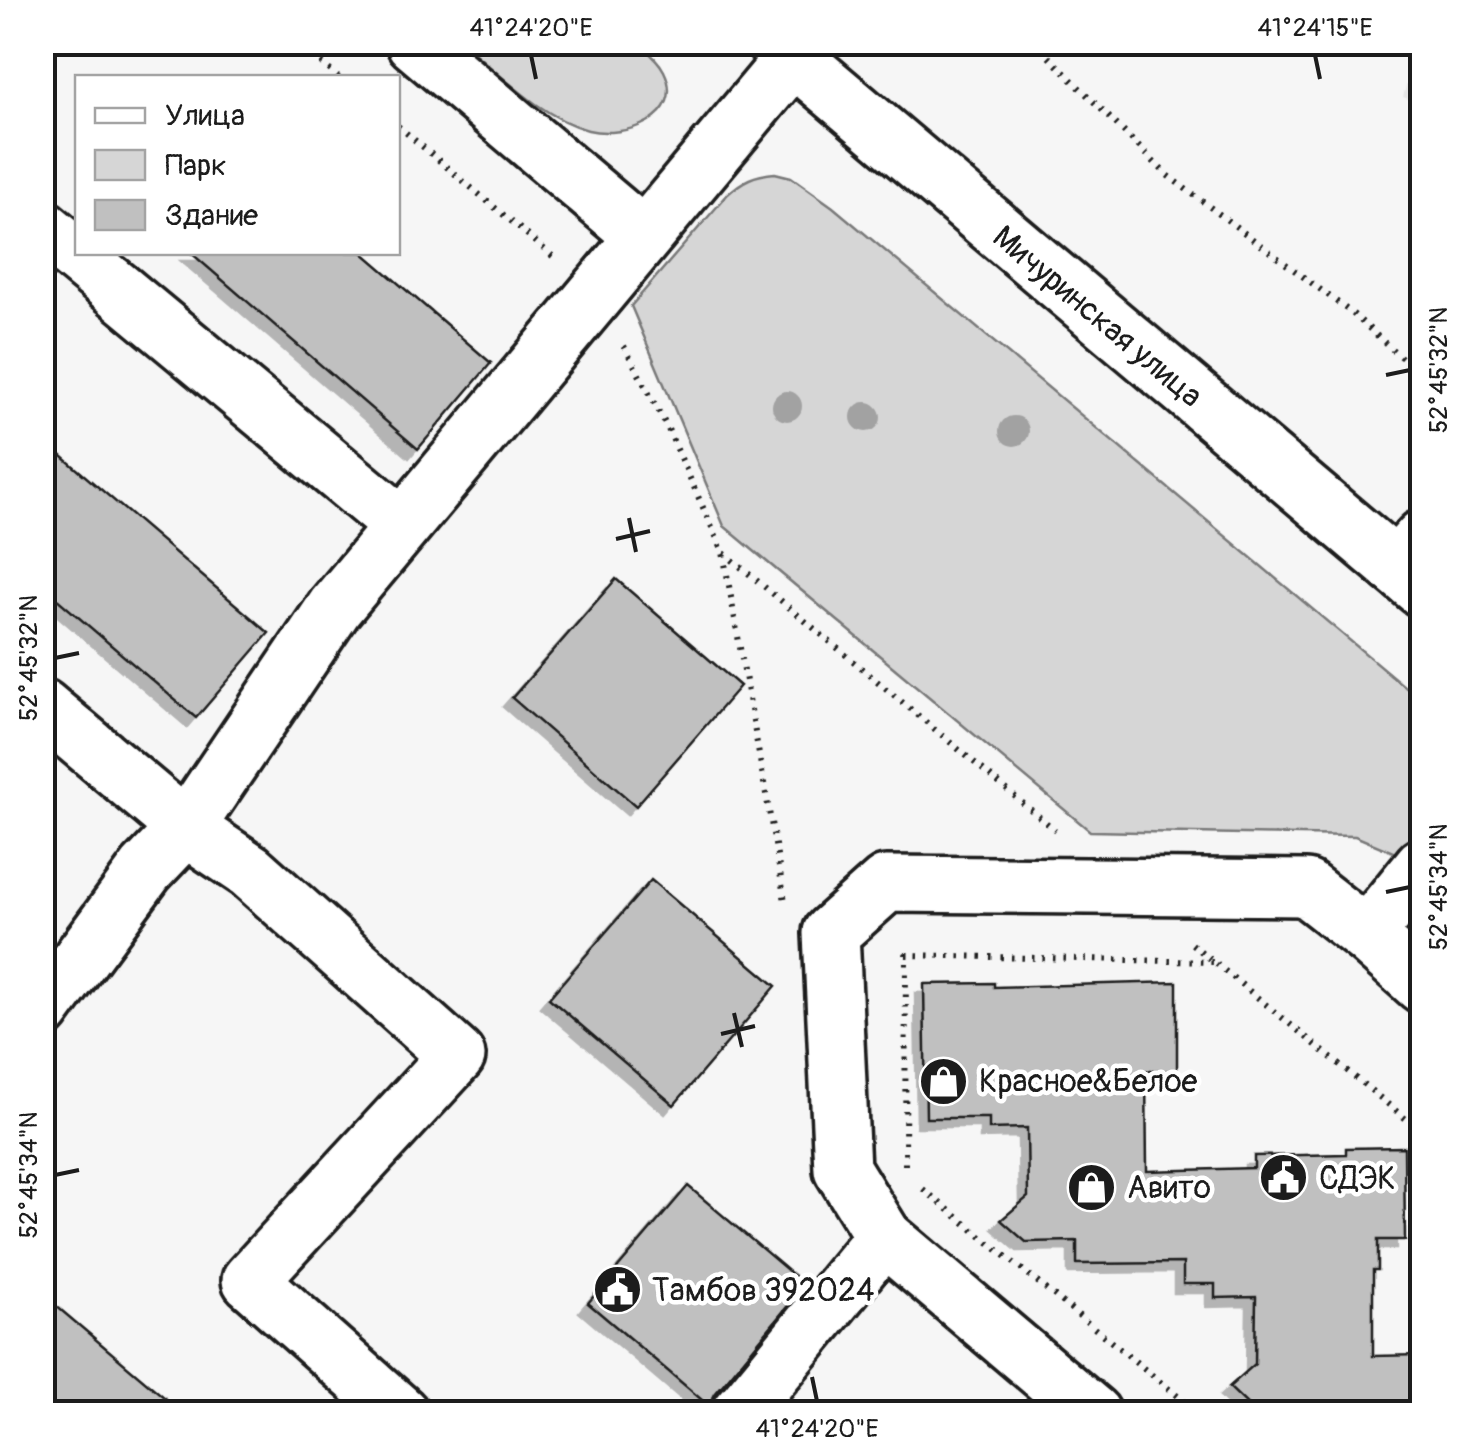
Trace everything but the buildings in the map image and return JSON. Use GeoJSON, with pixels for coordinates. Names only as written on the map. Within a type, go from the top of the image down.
{"type":"FeatureCollection","features":[{"type":"Feature","properties":{"kind":"main road"},"geometry":{"type":"LineString","coordinates":[[414,42],[643,236]]}},
{"type":"Feature","properties":{"kind":"main road"},"geometry":{"type":"LineString","coordinates":[[42,1010],[146,870],[186,828],[314,636],[401,525],[598,296],[784,50]]}},
{"type":"Feature","properties":{"kind":"main road","name":"Мичуринская улица"},"geometry":{"type":"LineString","coordinates":[[784,50],[1414,564]]}},
{"type":"Feature","properties":{"kind":"main road"},"geometry":{"type":"LineString","coordinates":[[42,228],[401,525]]}},
{"type":"Feature","properties":{"kind":"main road"},"geometry":{"type":"LineString","coordinates":[[42,707],[186,828],[250,871],[457,1056],[250,1280],[401,1414]]}},
{"type":"Feature","properties":{"kind":"main road"},"geometry":{"type":"LineString","coordinates":[[1366,935],[1422,866]]}},
{"type":"Feature","properties":{"kind":"main road"},"geometry":{"type":"LineString","coordinates":[[1094,1414],[884,1237],[842,1169],[831,934],[886,884],[1306,888],[1422,985]]}},
{"type":"Feature","properties":{"kind":"main road"},"geometry":{"type":"LineString","coordinates":[[739,1414],[884,1237]]}},
{"type":"Feature","properties":{"kind":"path"},"geometry":{"type":"LineString","coordinates":[[297,42],[336,75]]}},
{"type":"Feature","properties":{"kind":"path"},"geometry":{"type":"LineString","coordinates":[[1034,42],[1166,175],[1353,314],[1422,376]]}},
{"type":"Feature","properties":{"kind":"path"},"geometry":{"type":"LineString","coordinates":[[400,128],[598,296],[667,427],[722,552],[786,905]]}},
{"type":"Feature","properties":{"kind":"path"},"geometry":{"type":"LineString","coordinates":[[905,1174],[906,955],[1215,962]]}},
{"type":"Feature","properties":{"kind":"path"},"geometry":{"type":"LineString","coordinates":[[920,1186],[1200,1414]]}},
{"type":"Feature","properties":{"kind":"shaded area"},"geometry":{"type":"Polygon","coordinates":[[[1418,43],[1422,43],[1422,104],[1403,97],[1418,43]]]}},
{"type":"Feature","properties":{"kind":"green space"},"geometry":{"type":"Polygon","coordinates":[[[462,43],[638,43],[664,71],[669,87],[667,101],[660,113],[634,128],[588,130],[537,105],[462,43]]]}},
{"type":"Feature","properties":{"kind":"green space"},"geometry":{"type":"Polygon","coordinates":[[[775,173],[791,177],[833,207],[1422,701],[1422,827],[1400,855],[1355,836],[1090,831],[724,526],[631,306],[728,194],[749,179],[775,173]]]}},
{"type":"Feature","properties":{"kind":"place","name":"Красное&Белое"},"geometry":{"type":"Point","coordinates":[944,1081]}},
{"type":"Feature","properties":{"kind":"place","name":"СДЭК"},"geometry":{"type":"Point","coordinates":[1284,1178]}},
{"type":"Feature","properties":{"kind":"place","name":"Авито"},"geometry":{"type":"Point","coordinates":[1092,1187]}},
{"type":"Feature","properties":{"kind":"place","name":"Тамбов 392024"},"geometry":{"type":"Point","coordinates":[617,1290]}}]}
